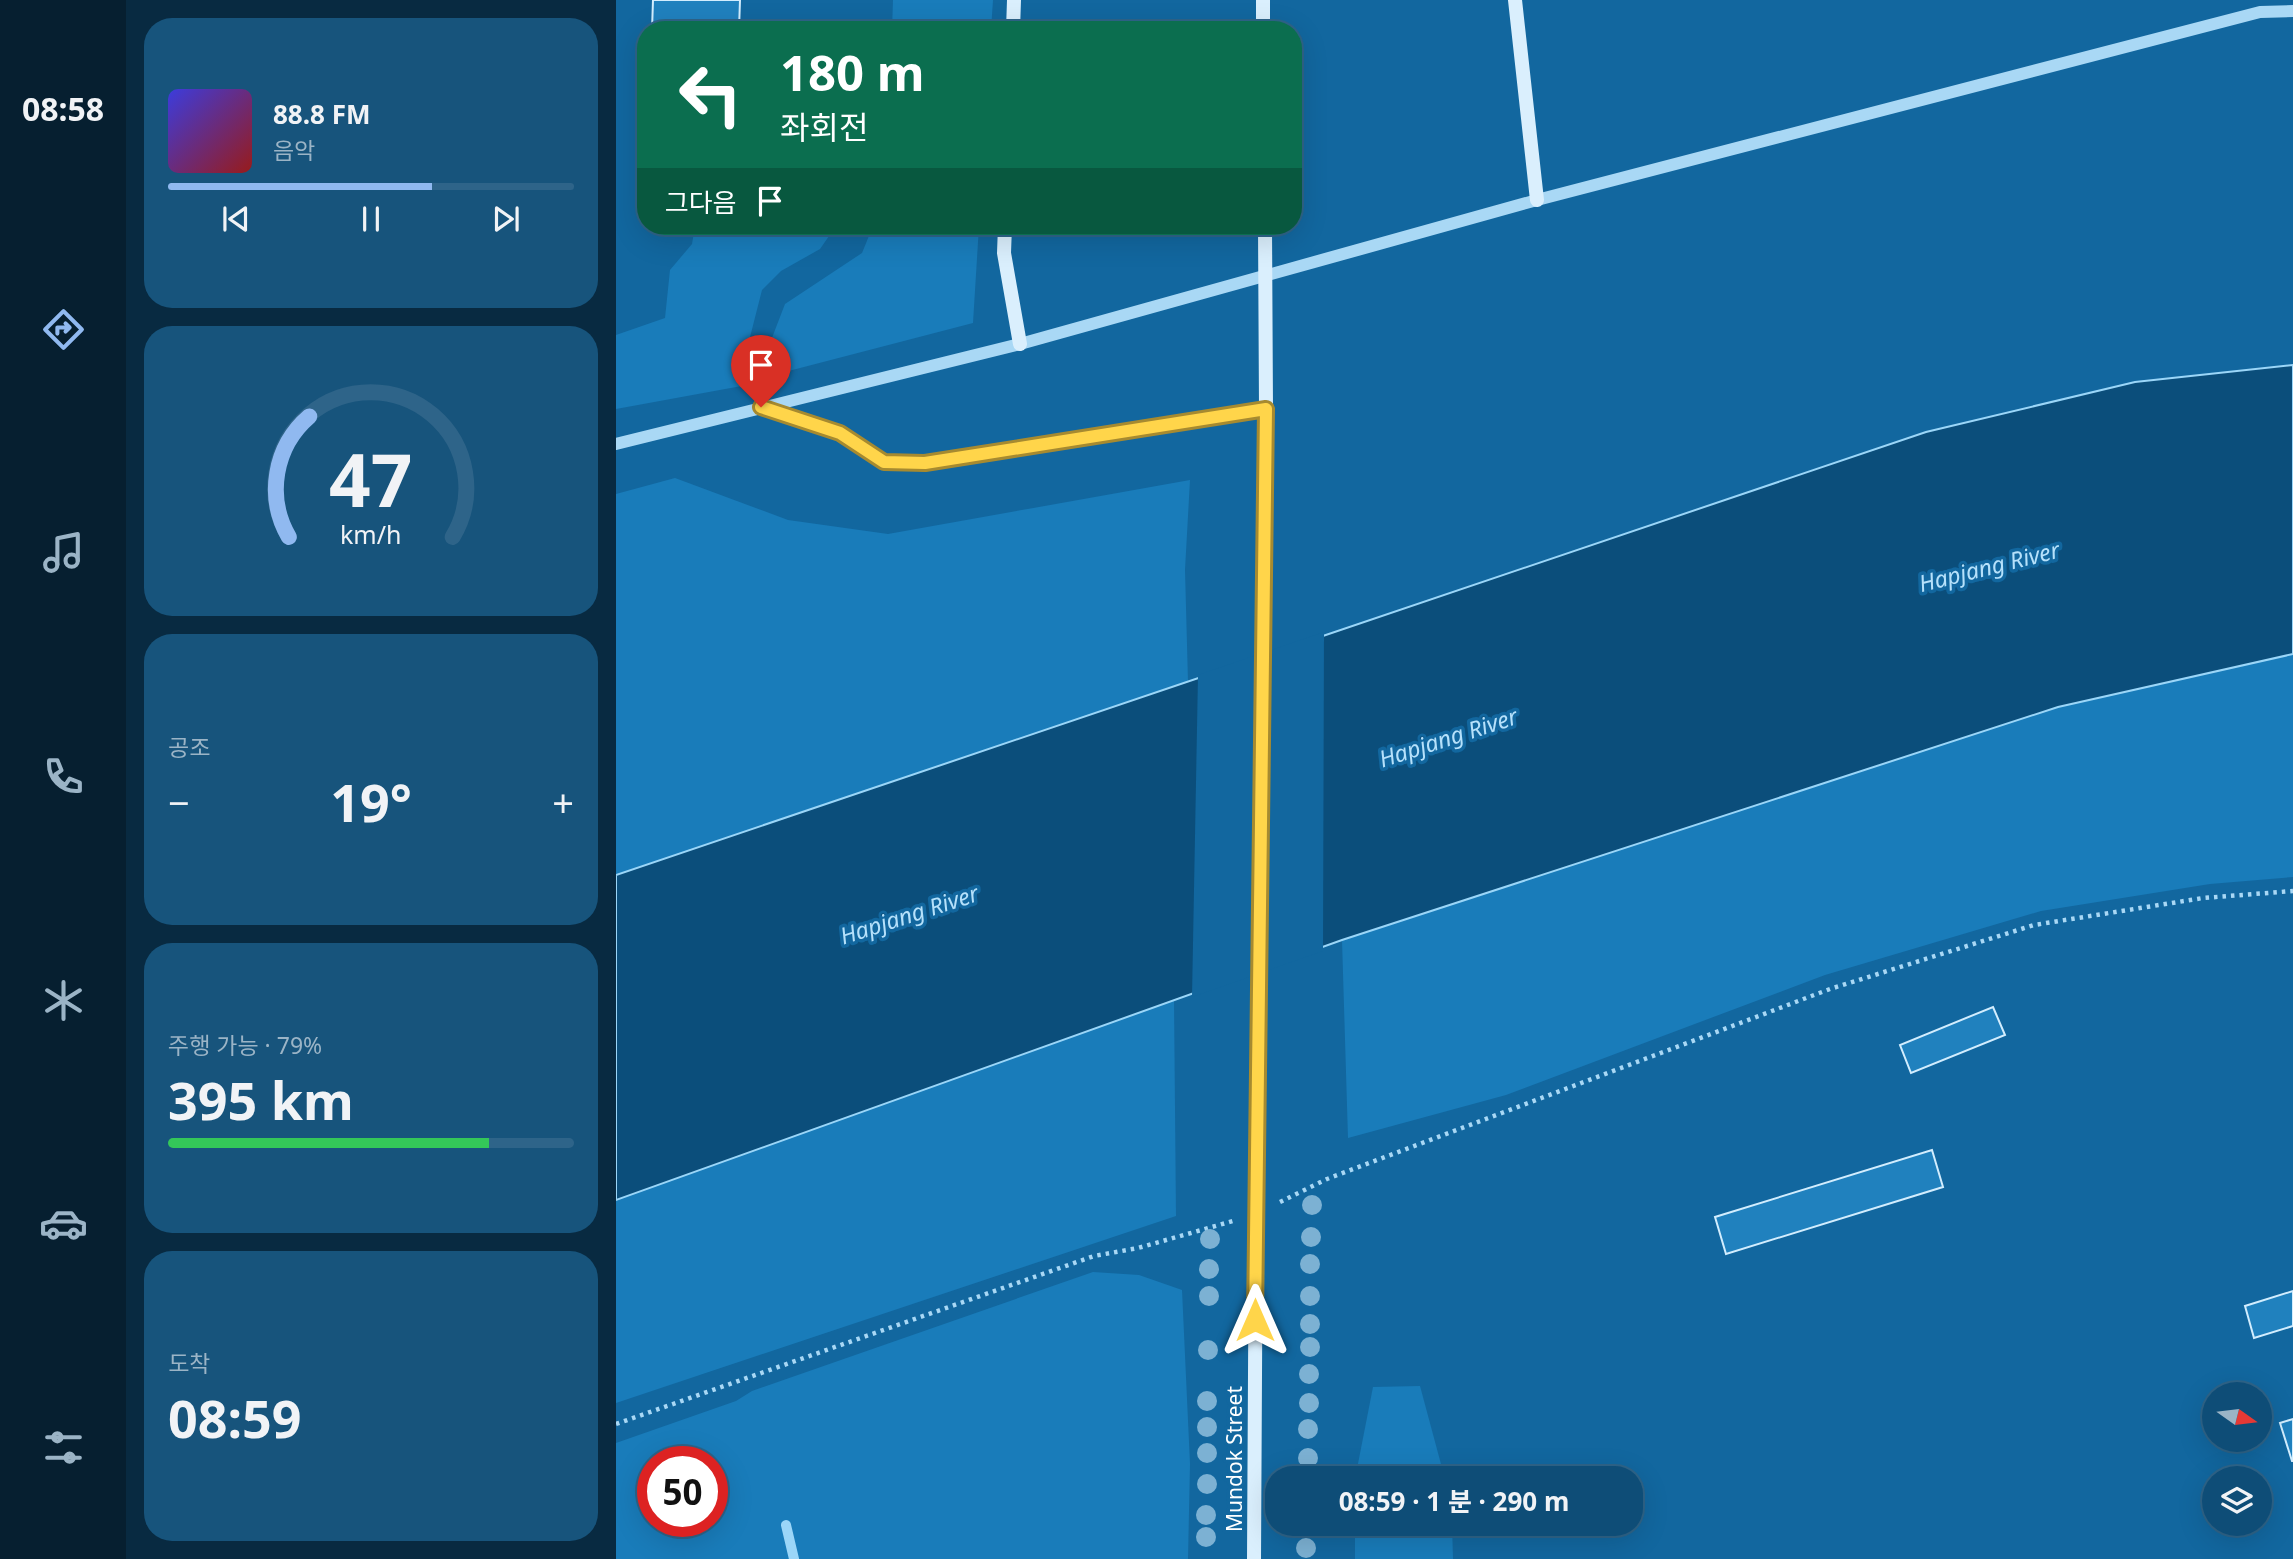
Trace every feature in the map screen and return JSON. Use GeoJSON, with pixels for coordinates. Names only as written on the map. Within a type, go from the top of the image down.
{"type":"FeatureCollection","features":[{"type":"Feature","properties":{"kind":"main road"},"geometry":{"type":"LineString","coordinates":[[1013,21],[1014,0]]}},
{"type":"Feature","properties":{"kind":"main road"},"geometry":{"type":"LineString","coordinates":[[1263,0],[1263,21]]}},
{"type":"Feature","properties":{"kind":"main road"},"geometry":{"type":"LineString","coordinates":[[1515,0],[1537,200]]}},
{"type":"Feature","properties":{"kind":"main road"},"geometry":{"type":"LineString","coordinates":[[1005,235],[1004,253],[1020,344]]}},
{"type":"Feature","properties":{"kind":"main road","name":"Mundok Street"},"geometry":{"type":"LineString","coordinates":[[1254,1559],[1255,1190],[1266,409],[1265,235]]}},
{"type":"Feature","properties":{"kind":"main road"},"geometry":{"type":"LineString","coordinates":[[761,407],[840,433],[884,462],[925,463],[1266,409]]}},
{"type":"Feature","properties":{"kind":"street"},"geometry":{"type":"LineString","coordinates":[[616,444],[1020,344],[1537,200],[2260,12],[2293,11]]}},
{"type":"Feature","properties":{"kind":"path"},"geometry":{"type":"LineString","coordinates":[[616,1423],[1094,1256],[1138,1248],[1256,1214],[1327,1179],[1830,989],[2034,925],[2203,898],[2293,891]]}},
{"type":"Feature","properties":{"kind":"shaded area"},"geometry":{"type":"Polygon","coordinates":[[[893,0],[993,0],[992,21],[892,21],[893,0]]]}},
{"type":"Feature","properties":{"kind":"shaded area"},"geometry":{"type":"Polygon","coordinates":[[[694,235],[830,235],[820,249],[781,271],[762,290],[748,345],[758,383],[616,409],[616,335],[665,318],[670,270],[692,244],[694,235]]]}},
{"type":"Feature","properties":{"kind":"shaded area"},"geometry":{"type":"Polygon","coordinates":[[[869,235],[978,235],[973,323],[777,374],[770,343],[785,304],[862,253],[869,235]]]}},
{"type":"Feature","properties":{"kind":"shaded area"},"geometry":{"type":"Polygon","coordinates":[[[675,478],[788,520],[888,534],[1190,480],[1185,570],[1188,682],[616,875],[616,494],[675,478]]]}},
{"type":"Feature","properties":{"kind":"shaded area"},"geometry":{"type":"Polygon","coordinates":[[[2293,654],[2293,877],[2210,884],[2041,911],[1825,975],[1506,1095],[1348,1138],[1342,940],[2058,707],[2293,654]]]}},
{"type":"Feature","properties":{"kind":"shaded area"},"geometry":{"type":"Polygon","coordinates":[[[1174,1000],[1176,1216],[616,1403],[616,1200],[1174,1000]]]}},
{"type":"Feature","properties":{"kind":"shaded area"},"geometry":{"type":"Polygon","coordinates":[[[1093,1272],[1139,1275],[1182,1290],[1190,1464],[1188,1559],[616,1559],[616,1443],[736,1401],[752,1391],[1093,1272]]]}},
{"type":"Feature","properties":{"kind":"shaded area"},"geometry":{"type":"Polygon","coordinates":[[[1420,1386],[1442,1466],[1358,1466],[1373,1387],[1420,1386]]]}},
{"type":"Feature","properties":{"kind":"shaded area"},"geometry":{"type":"Polygon","coordinates":[[[1355,1536],[1452,1536],[1453,1559],[1355,1559],[1355,1536]]]}},
{"type":"Feature","properties":{"kind":"water","name":"Hapjang River"},"geometry":{"type":"Polygon","coordinates":[[[2293,365],[2293,654],[2058,707],[1342,940],[616,1200],[616,875],[1926,432],[2135,382],[2293,365]]]}},
{"type":"Feature","properties":{"kind":"pier"},"geometry":{"type":"Polygon","coordinates":[[[1324,632],[1323,951],[1192,997],[1198,675],[1324,632]]]}},
{"type":"Feature","properties":{"kind":"building"},"geometry":{"type":"Polygon","coordinates":[[[653,0],[740,0],[739,21],[652,21],[653,0]]]}},
{"type":"Feature","properties":{"kind":"building"},"geometry":{"type":"Polygon","coordinates":[[[1993,1007],[2005,1035],[1911,1073],[1900,1045],[1993,1007]]]}},
{"type":"Feature","properties":{"kind":"building"},"geometry":{"type":"Polygon","coordinates":[[[1932,1150],[1943,1187],[1726,1254],[1715,1217],[1932,1150]]]}},
{"type":"Feature","properties":{"kind":"building"},"geometry":{"type":"Polygon","coordinates":[[[2293,1291],[2293,1326],[2254,1338],[2245,1306],[2293,1291]]]}},
{"type":"Feature","properties":{"kind":"building"},"geometry":{"type":"Polygon","coordinates":[[[2293,1419],[2293,1461],[2292,1461],[2280,1423],[2293,1419]]]}},
{"type":"Feature","properties":{"kind":"waterway"},"geometry":{"type":"LineString","coordinates":[[786,1525],[794,1559]]}},
{"type":"Feature","properties":{"kind":"route"},"geometry":{"type":"LineString","coordinates":[[761,407],[840,433],[884,462],[925,463],[1266,409],[1255,1320]]}}]}
